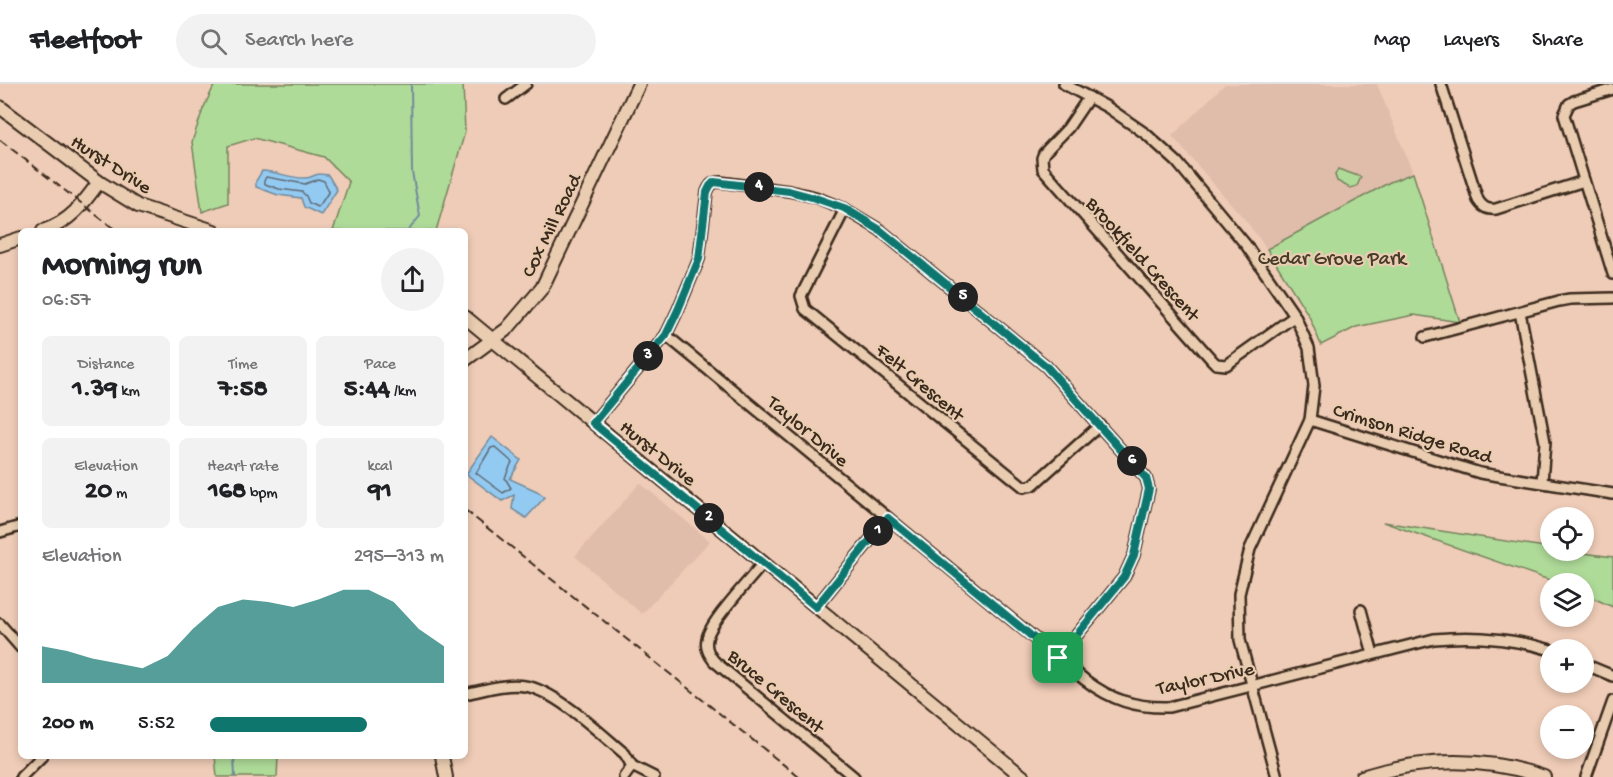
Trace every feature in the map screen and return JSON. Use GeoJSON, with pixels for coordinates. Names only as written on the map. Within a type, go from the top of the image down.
{"type":"FeatureCollection","features":[{"type":"Feature","properties":{"kind":"street"},"geometry":{"type":"LineString","coordinates":[[506,99],[526,84]]}},
{"type":"Feature","properties":{"kind":"street","name":"Cox Mill Road"},"geometry":{"type":"LineString","coordinates":[[468,358],[507,329],[542,288],[639,84]]}},
{"type":"Feature","properties":{"kind":"street"},"geometry":{"type":"LineString","coordinates":[[1064,84],[1089,97],[1146,134],[1170,155],[1234,228],[1295,316],[1310,348],[1314,393],[1310,420],[1250,549],[1238,602],[1239,632],[1277,777]]}},
{"type":"Feature","properties":{"kind":"street"},"geometry":{"type":"LineString","coordinates":[[1441,84],[1478,200],[1487,209],[1584,181]]}},
{"type":"Feature","properties":{"kind":"street"},"geometry":{"type":"LineString","coordinates":[[1613,89],[1574,101],[1566,109],[1565,121],[1613,274]]}},
{"type":"Feature","properties":{"kind":"street","name":"Brookfield Crescent"},"geometry":{"type":"LineString","coordinates":[[1089,97],[1068,128],[1044,153],[1043,169],[1212,360],[1216,364],[1226,364],[1295,316]]}},
{"type":"Feature","properties":{"kind":"street","name":"Hurst Drive"},"geometry":{"type":"LineString","coordinates":[[0,107],[99,182],[138,206],[205,228]]}},
{"type":"Feature","properties":{"kind":"street"},"geometry":{"type":"LineString","coordinates":[[50,228],[64,222],[78,210],[99,182]]}},
{"type":"Feature","properties":{"kind":"street"},"geometry":{"type":"LineString","coordinates":[[593,423],[666,335],[697,265],[707,192],[714,182],[801,194],[844,208],[880,230],[1046,366],[1146,478],[1149,489],[1134,555],[1124,577],[1058,658]]}},
{"type":"Feature","properties":{"kind":"street","name":"Felt Crescent"},"geometry":{"type":"LineString","coordinates":[[844,208],[801,296],[805,309],[1023,487],[1033,485],[1100,425]]}},
{"type":"Feature","properties":{"kind":"street"},"geometry":{"type":"LineString","coordinates":[[0,245],[18,239]]}},
{"type":"Feature","properties":{"kind":"street"},"geometry":{"type":"LineString","coordinates":[[1425,337],[1570,299],[1613,298]]}},
{"type":"Feature","properties":{"kind":"street"},"geometry":{"type":"LineString","coordinates":[[1520,312],[1544,432],[1545,456],[1542,482]]}},
{"type":"Feature","properties":{"kind":"street","name":"Hurst Drive"},"geometry":{"type":"LineString","coordinates":[[468,318],[1023,777]]}},
{"type":"Feature","properties":{"kind":"street","name":"Taylor Drive"},"geometry":{"type":"LineString","coordinates":[[666,335],[1058,658],[1104,693],[1116,699],[1143,707],[1169,707],[1434,639],[1470,637],[1507,639],[1540,647]]}},
{"type":"Feature","properties":{"kind":"street","name":"Crimson Ridge Road"},"geometry":{"type":"LineString","coordinates":[[1310,420],[1465,469],[1613,494]]}},
{"type":"Feature","properties":{"kind":"street"},"geometry":{"type":"LineString","coordinates":[[816,607],[888,518]]}},
{"type":"Feature","properties":{"kind":"street"},"geometry":{"type":"LineString","coordinates":[[0,532],[18,527]]}},
{"type":"Feature","properties":{"kind":"street","name":"Bruce Crescent"},"geometry":{"type":"LineString","coordinates":[[764,563],[712,627],[706,642],[708,652],[714,661],[854,777]]}},
{"type":"Feature","properties":{"kind":"street"},"geometry":{"type":"LineString","coordinates":[[1361,610],[1373,654]]}},
{"type":"Feature","properties":{"kind":"street"},"geometry":{"type":"LineString","coordinates":[[0,624],[18,645]]}},
{"type":"Feature","properties":{"kind":"street"},"geometry":{"type":"LineString","coordinates":[[1594,668],[1613,676]]}},
{"type":"Feature","properties":{"kind":"street"},"geometry":{"type":"LineString","coordinates":[[468,693],[526,686],[552,696],[625,754],[632,766],[654,777]]}},
{"type":"Feature","properties":{"kind":"street"},"geometry":{"type":"LineString","coordinates":[[1586,777],[1613,700]]}},
{"type":"Feature","properties":{"kind":"street"},"geometry":{"type":"LineString","coordinates":[[21,777],[39,759]]}},
{"type":"Feature","properties":{"kind":"street"},"geometry":{"type":"LineString","coordinates":[[443,759],[446,777]]}},
{"type":"Feature","properties":{"kind":"street"},"geometry":{"type":"LineString","coordinates":[[1362,777],[1405,765],[1453,761],[1497,765],[1544,777]]}},
{"type":"Feature","properties":{"kind":"street"},"geometry":{"type":"LineString","coordinates":[[624,777],[632,766]]}},
{"type":"Feature","properties":{"kind":"shaded area"},"geometry":{"type":"Polygon","coordinates":[[[1225,84],[1377,84],[1413,173],[1390,182],[1267,249],[1246,221],[1172,136],[1225,84]]]}},
{"type":"Feature","properties":{"kind":"shaded area"},"geometry":{"type":"Polygon","coordinates":[[[640,483],[710,541],[642,614],[575,556],[640,483]]]}},
{"type":"Feature","properties":{"kind":"green space"},"geometry":{"type":"Polygon","coordinates":[[[215,84],[463,84],[465,132],[437,228],[334,228],[349,182],[324,157],[254,138],[228,146],[228,203],[202,212],[192,142],[203,109],[215,84]]]}},
{"type":"Feature","properties":{"kind":"green space"},"geometry":{"type":"Polygon","coordinates":[[[1338,169],[1361,177],[1357,186],[1350,188],[1337,181],[1335,175],[1338,169]]]}},
{"type":"Feature","properties":{"kind":"green space","name":"Cedar Grove Park"},"geometry":{"type":"Polygon","coordinates":[[[1413,173],[1460,322],[1414,315],[1356,327],[1321,345],[1309,316],[1267,249],[1390,182],[1413,173]]]}},
{"type":"Feature","properties":{"kind":"green space"},"geometry":{"type":"Polygon","coordinates":[[[1383,522],[1540,546],[1540,561],[1594,561],[1594,554],[1613,557],[1613,607],[1594,598],[1594,573],[1540,573],[1540,577],[1383,522]]]}},
{"type":"Feature","properties":{"kind":"green space"},"geometry":{"type":"Polygon","coordinates":[[[215,759],[278,759],[277,777],[217,777],[215,759]]]}},
{"type":"Feature","properties":{"kind":"water"},"geometry":{"type":"Polygon","coordinates":[[[262,171],[300,178],[319,174],[328,175],[337,190],[321,215],[304,207],[301,198],[278,195],[256,187],[256,181],[262,171]]]}},
{"type":"Feature","properties":{"kind":"water"},"geometry":{"type":"Polygon","coordinates":[[[492,437],[521,460],[510,479],[545,497],[526,518],[512,509],[514,495],[502,501],[468,476],[468,471],[492,437]]]}},
{"type":"Feature","properties":{"kind":"waterway"},"geometry":{"type":"LineString","coordinates":[[410,228],[420,216],[412,172],[411,84]]}},
{"type":"Feature","properties":{"kind":"waterway"},"geometry":{"type":"LineString","coordinates":[[234,759],[235,777]]}},
{"type":"Feature","properties":{"kind":"railway"},"geometry":{"type":"LineString","coordinates":[[0,140],[113,228]]}},
{"type":"Feature","properties":{"kind":"railway"},"geometry":{"type":"LineString","coordinates":[[468,512],[799,777]]}},
{"type":"Feature","properties":{"kind":"route"},"geometry":{"type":"LineString","coordinates":[[714,182],[789,191],[830,202],[859,216],[880,230],[1046,366],[1146,478],[1149,489],[1136,548],[1124,577],[1058,658],[888,518],[816,607],[593,423],[666,335],[695,272],[699,259],[707,192],[714,182]]}}]}
